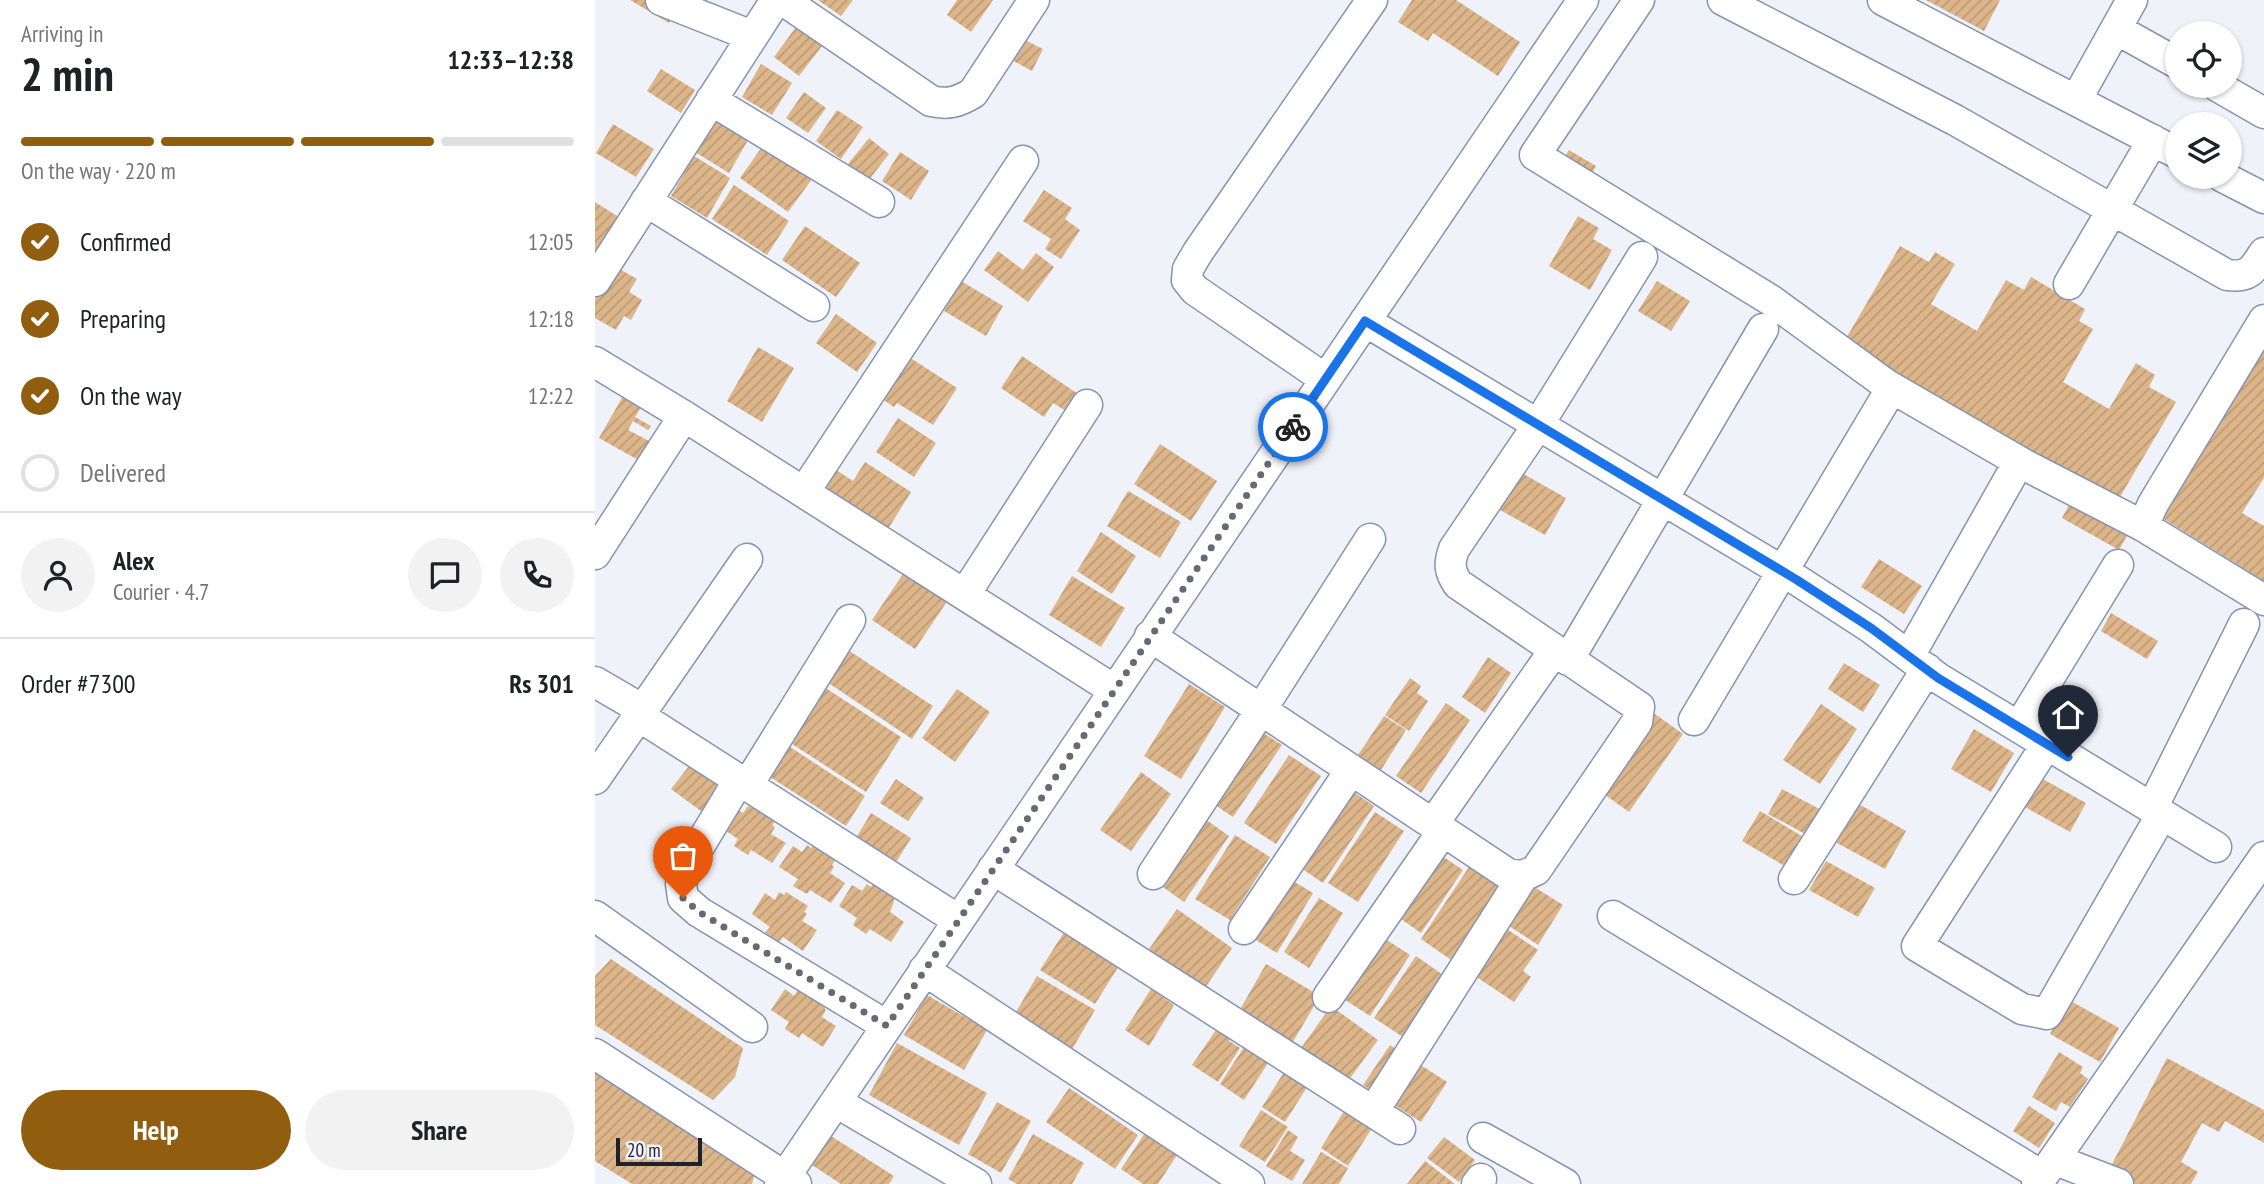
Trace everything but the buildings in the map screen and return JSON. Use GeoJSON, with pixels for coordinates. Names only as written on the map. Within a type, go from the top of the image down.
{"type":"FeatureCollection","features":[{"type":"Feature","properties":{"kind":"street"},"geometry":{"type":"LineString","coordinates":[[661,0],[753,36]]}},
{"type":"Feature","properties":{"kind":"street"},"geometry":{"type":"LineString","coordinates":[[699,0],[753,36]]}},
{"type":"Feature","properties":{"kind":"street"},"geometry":{"type":"LineString","coordinates":[[597,273],[776,0]]}},
{"type":"Feature","properties":{"kind":"street"},"geometry":{"type":"LineString","coordinates":[[783,0],[931,101],[946,104],[959,102],[972,93],[1034,0]]}},
{"type":"Feature","properties":{"kind":"street"},"geometry":{"type":"LineString","coordinates":[[1325,379],[1195,290],[1187,281],[1188,269],[1372,0]]}},
{"type":"Feature","properties":{"kind":"street"},"geometry":{"type":"LineString","coordinates":[[1639,0],[1535,155],[1772,301],[1887,385],[2025,465],[2143,526],[2264,600]]}},
{"type":"Feature","properties":{"kind":"street"},"geometry":{"type":"LineString","coordinates":[[1723,0],[1955,120],[2227,275],[2240,277],[2252,271],[2264,253]]}},
{"type":"Feature","properties":{"kind":"street"},"geometry":{"type":"LineString","coordinates":[[1883,0],[2165,147],[2113,210],[2069,284]]}},
{"type":"Feature","properties":{"kind":"street"},"geometry":{"type":"LineString","coordinates":[[2076,100],[2132,0]]}},
{"type":"Feature","properties":{"kind":"street"},"geometry":{"type":"LineString","coordinates":[[595,1054],[787,1182],[836,1101],[1579,1]]}},
{"type":"Feature","properties":{"kind":"street"},"geometry":{"type":"LineString","coordinates":[[2116,29],[2165,56]]}},
{"type":"Feature","properties":{"kind":"street"},"geometry":{"type":"LineString","coordinates":[[2238,98],[2264,113]]}},
{"type":"Feature","properties":{"kind":"street"},"geometry":{"type":"LineString","coordinates":[[711,100],[879,202]]}},
{"type":"Feature","properties":{"kind":"street"},"geometry":{"type":"LineString","coordinates":[[804,492],[1023,161]]}},
{"type":"Feature","properties":{"kind":"street"},"geometry":{"type":"LineString","coordinates":[[2242,185],[2263,194]]}},
{"type":"Feature","properties":{"kind":"street"},"geometry":{"type":"LineString","coordinates":[[646,201],[814,306]]}},
{"type":"Feature","properties":{"kind":"street"},"geometry":{"type":"LineString","coordinates":[[1150,636],[1508,874],[1523,876],[1536,870],[1637,722],[1639,708],[1458,584],[1451,573],[1450,559],[1454,549],[1538,425],[1642,257]]}},
{"type":"Feature","properties":{"kind":"street"},"geometry":{"type":"LineString","coordinates":[[2143,526],[2153,504],[2264,320]]}},
{"type":"Feature","properties":{"kind":"street"},"geometry":{"type":"LineString","coordinates":[[1365,321],[1784,572],[2019,727],[2216,847]]}},
{"type":"Feature","properties":{"kind":"street"},"geometry":{"type":"LineString","coordinates":[[1328,997],[1438,828],[1561,656],[1662,499],[1763,329]]}},
{"type":"Feature","properties":{"kind":"street"},"geometry":{"type":"LineString","coordinates":[[595,362],[684,415],[1114,690]]}},
{"type":"Feature","properties":{"kind":"street"},"geometry":{"type":"LineString","coordinates":[[1694,720],[1887,396]]}},
{"type":"Feature","properties":{"kind":"street"},"geometry":{"type":"LineString","coordinates":[[965,594],[1087,405]]}},
{"type":"Feature","properties":{"kind":"street"},"geometry":{"type":"LineString","coordinates":[[595,554],[684,415]]}},
{"type":"Feature","properties":{"kind":"street"},"geometry":{"type":"LineString","coordinates":[[1794,879],[1918,662],[2013,474]]}},
{"type":"Feature","properties":{"kind":"street"},"geometry":{"type":"LineString","coordinates":[[1153,874],[1370,539]]}},
{"type":"Feature","properties":{"kind":"street"},"geometry":{"type":"LineString","coordinates":[[595,779],[747,559]]}},
{"type":"Feature","properties":{"kind":"street"},"geometry":{"type":"LineString","coordinates":[[2019,727],[2117,565]]}},
{"type":"Feature","properties":{"kind":"street"},"geometry":{"type":"LineString","coordinates":[[850,620],[686,868],[681,884],[683,898],[699,912],[887,1026]]}},
{"type":"Feature","properties":{"kind":"street"},"geometry":{"type":"LineString","coordinates":[[2047,744],[1917,946],[2022,1009],[2047,1014],[2157,811],[2244,624]]}},
{"type":"Feature","properties":{"kind":"street"},"geometry":{"type":"LineString","coordinates":[[595,682],[743,783],[958,920]]}},
{"type":"Feature","properties":{"kind":"street"},"geometry":{"type":"LineString","coordinates":[[1244,929],[1352,770]]}},
{"type":"Feature","properties":{"kind":"street"},"geometry":{"type":"LineString","coordinates":[[2044,1174],[2264,857]]}},
{"type":"Feature","properties":{"kind":"street"},"geometry":{"type":"LineString","coordinates":[[993,869],[1400,1129]]}},
{"type":"Feature","properties":{"kind":"street"},"geometry":{"type":"LineString","coordinates":[[1373,1112],[1523,876]]}},
{"type":"Feature","properties":{"kind":"street"},"geometry":{"type":"LineString","coordinates":[[595,916],[752,1027]]}},
{"type":"Feature","properties":{"kind":"street"},"geometry":{"type":"LineString","coordinates":[[1613,916],[2044,1174]]}},
{"type":"Feature","properties":{"kind":"street"},"geometry":{"type":"LineString","coordinates":[[924,970],[1249,1184]]}},
{"type":"Feature","properties":{"kind":"street"},"geometry":{"type":"LineString","coordinates":[[836,1101],[976,1184]]}},
{"type":"Feature","properties":{"kind":"street"},"geometry":{"type":"LineString","coordinates":[[1483,1138],[1565,1184]]}},
{"type":"Feature","properties":{"kind":"street"},"geometry":{"type":"LineString","coordinates":[[2044,1174],[2056,1160],[2117,1184]]}},
{"type":"Feature","properties":{"kind":"way so far"},"geometry":{"type":"LineString","coordinates":[[683,898],[699,912],[887,1026],[1293,427]]}},
{"type":"Feature","properties":{"kind":"route"},"geometry":{"type":"LineString","coordinates":[[1293,427],[1365,321],[1797,580],[1871,628],[1938,678],[2068,757]]}}]}
